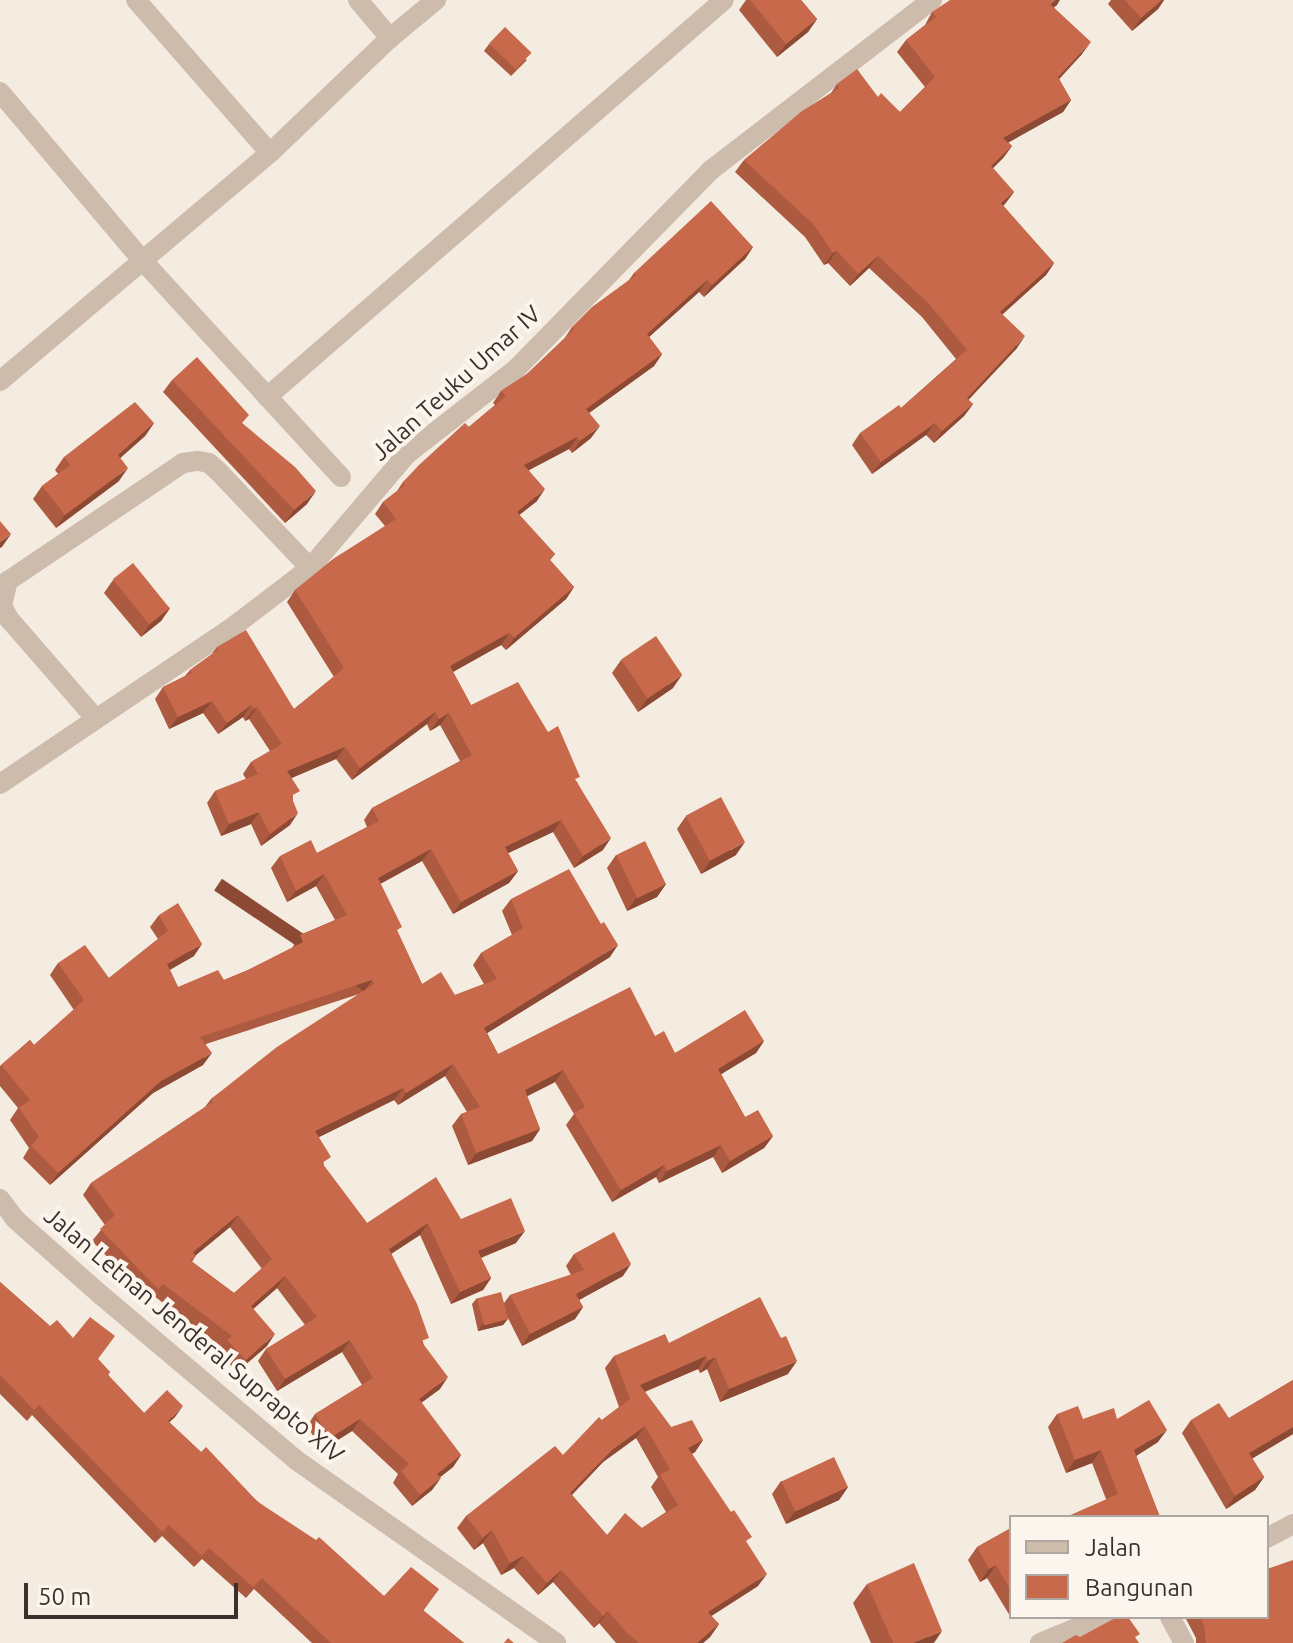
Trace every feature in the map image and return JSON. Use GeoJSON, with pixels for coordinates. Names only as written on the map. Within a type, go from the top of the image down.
{"type":"FeatureCollection","features":[{"type":"Feature","properties":{"kind":"street"},"geometry":{"type":"LineString","coordinates":[[136,0],[270,153]]}},
{"type":"Feature","properties":{"kind":"street"},"geometry":{"type":"LineString","coordinates":[[358,0],[390,38]]}},
{"type":"Feature","properties":{"kind":"street"},"geometry":{"type":"LineString","coordinates":[[0,381],[270,153],[390,38],[436,0]]}},
{"type":"Feature","properties":{"kind":"street"},"geometry":{"type":"LineString","coordinates":[[267,397],[724,0]]}},
{"type":"Feature","properties":{"kind":"street","name":"Jalan Teuku Umar IV"},"geometry":{"type":"LineString","coordinates":[[0,784],[234,626],[310,568],[407,454],[516,369],[711,170],[932,0]]}},
{"type":"Feature","properties":{"kind":"street"},"geometry":{"type":"LineString","coordinates":[[0,92],[143,261],[341,477]]}},
{"type":"Feature","properties":{"kind":"street"},"geometry":{"type":"LineString","coordinates":[[96,719],[9,619],[2,606],[8,581],[183,463],[198,461],[209,463],[218,471],[310,568]]}},
{"type":"Feature","properties":{"kind":"street","name":"Jalan Letnan Jenderal Suprapto XIV"},"geometry":{"type":"LineString","coordinates":[[0,1199],[15,1219],[101,1295],[296,1460],[556,1643]]}},
{"type":"Feature","properties":{"kind":"street"},"geometry":{"type":"LineString","coordinates":[[1269,1537],[1293,1524]]}},
{"type":"Feature","properties":{"kind":"street"},"geometry":{"type":"LineString","coordinates":[[1040,1643],[1098,1619]]}},
{"type":"Feature","properties":{"kind":"street"},"geometry":{"type":"LineString","coordinates":[[1171,1619],[1184,1643]]}},
{"type":"Feature","properties":{"kind":"building"},"geometry":{"type":"Polygon","coordinates":[[[750,0],[801,0],[817,19],[786,44],[750,0]]]}},
{"type":"Feature","properties":{"kind":"building"},"geometry":{"type":"Polygon","coordinates":[[[950,0],[1055,0],[1050,4],[1091,42],[1058,77],[1071,100],[1003,138],[1012,146],[991,166],[1014,192],[1001,203],[1054,263],[1000,312],[1025,336],[967,398],[973,404],[942,431],[935,423],[881,462],[860,433],[899,405],[901,408],[967,350],[930,305],[878,256],[858,274],[837,251],[833,253],[814,225],[744,160],[802,111],[839,88],[837,84],[857,69],[878,97],[881,93],[900,112],[935,77],[906,40],[936,17],[932,12],[950,0]]]}},
{"type":"Feature","properties":{"kind":"building"},"geometry":{"type":"Polygon","coordinates":[[[1125,0],[1162,0],[1141,18],[1125,0]]]}},
{"type":"Feature","properties":{"kind":"building"},"geometry":{"type":"Polygon","coordinates":[[[505,27],[532,53],[516,69],[489,44],[505,27]]]}},
{"type":"Feature","properties":{"kind":"building"},"geometry":{"type":"Polygon","coordinates":[[[711,201],[753,247],[712,285],[707,280],[647,334],[662,354],[586,409],[600,426],[580,441],[577,437],[524,465],[545,489],[517,512],[555,554],[549,559],[574,587],[514,638],[509,633],[450,666],[471,705],[518,682],[548,732],[558,726],[580,777],[575,779],[611,838],[583,856],[561,820],[505,847],[518,871],[461,902],[431,849],[378,878],[402,927],[397,930],[422,984],[441,972],[455,995],[497,979],[481,953],[523,928],[511,899],[569,869],[601,924],[604,922],[618,945],[484,1028],[498,1054],[630,987],[655,1036],[664,1031],[675,1053],[745,1010],[764,1041],[718,1069],[745,1117],[758,1110],[773,1136],[730,1161],[721,1145],[667,1171],[664,1165],[621,1190],[574,1113],[585,1107],[563,1070],[525,1090],[540,1129],[476,1153],[461,1114],[480,1107],[453,1064],[406,1093],[403,1088],[315,1131],[331,1157],[322,1163],[367,1223],[436,1177],[461,1219],[511,1198],[525,1231],[478,1251],[491,1278],[460,1292],[428,1223],[389,1249],[417,1304],[429,1338],[421,1341],[448,1377],[419,1399],[461,1455],[437,1474],[441,1478],[420,1495],[401,1471],[409,1464],[360,1419],[330,1438],[315,1414],[373,1378],[350,1340],[285,1379],[266,1349],[317,1317],[285,1276],[251,1306],[275,1334],[246,1360],[227,1340],[232,1336],[163,1284],[158,1289],[100,1229],[115,1215],[91,1183],[213,1102],[211,1099],[277,1047],[374,984],[372,980],[200,1037],[212,1053],[161,1081],[58,1173],[31,1146],[39,1137],[19,1108],[30,1100],[1,1065],[30,1040],[34,1045],[84,1000],[58,963],[85,945],[109,978],[168,931],[159,915],[178,903],[202,944],[167,964],[178,987],[218,970],[224,980],[248,970],[303,942],[300,935],[347,915],[324,874],[296,891],[280,856],[311,840],[317,853],[379,821],[372,808],[472,755],[449,713],[439,719],[435,712],[360,768],[345,747],[287,771],[300,791],[291,796],[298,813],[270,834],[259,812],[229,824],[215,791],[258,774],[251,762],[282,744],[257,707],[254,709],[251,705],[227,723],[212,701],[178,717],[163,687],[192,673],[190,670],[218,650],[217,647],[246,630],[294,709],[344,668],[295,590],[333,559],[396,519],[383,502],[405,485],[403,482],[419,465],[465,423],[469,427],[506,396],[501,391],[527,374],[592,307],[636,275],[634,273],[711,201]],[[238,1215],[193,1252],[196,1256],[190,1260],[234,1293],[272,1259],[238,1215]]]}},
{"type":"Feature","properties":{"kind":"building"},"geometry":{"type":"Polygon","coordinates":[[[197,357],[249,415],[242,423],[295,467],[316,491],[294,510],[172,380],[197,357]]]}},
{"type":"Feature","properties":{"kind":"building"},"geometry":{"type":"Polygon","coordinates":[[[135,402],[154,423],[118,455],[128,468],[65,515],[42,486],[70,465],[64,457],[135,402]]]}},
{"type":"Feature","properties":{"kind":"building"},"geometry":{"type":"Polygon","coordinates":[[[0,521],[11,534],[0,542],[0,521]]]}},
{"type":"Feature","properties":{"kind":"building"},"geometry":{"type":"Polygon","coordinates":[[[133,563],[170,608],[149,624],[113,579],[133,563]]]}},
{"type":"Feature","properties":{"kind":"building"},"geometry":{"type":"Polygon","coordinates":[[[656,636],[682,675],[647,698],[621,659],[656,636]]]}},
{"type":"Feature","properties":{"kind":"building"},"geometry":{"type":"Polygon","coordinates":[[[721,797],[745,842],[710,861],[686,816],[721,797]]]}},
{"type":"Feature","properties":{"kind":"building"},"geometry":{"type":"Polygon","coordinates":[[[645,841],[666,884],[637,898],[616,855],[645,841]]]}},
{"type":"Feature","properties":{"kind":"building"},"geometry":{"type":"Polygon","coordinates":[[[614,1232],[631,1264],[576,1294],[583,1307],[530,1334],[510,1295],[584,1270],[574,1254],[614,1232]]]}},
{"type":"Feature","properties":{"kind":"building"},"geometry":{"type":"Polygon","coordinates":[[[0,1282],[50,1326],[57,1320],[73,1338],[90,1317],[115,1336],[98,1359],[110,1372],[108,1375],[144,1413],[167,1390],[183,1406],[168,1421],[201,1452],[206,1447],[258,1502],[316,1540],[319,1537],[384,1596],[411,1567],[439,1589],[423,1610],[464,1643],[331,1643],[262,1578],[253,1587],[209,1548],[202,1556],[169,1525],[162,1532],[39,1405],[34,1410],[0,1375],[0,1282]]]}},
{"type":"Feature","properties":{"kind":"building"},"geometry":{"type":"Polygon","coordinates":[[[501,1292],[508,1319],[484,1326],[477,1298],[501,1292]]]}},
{"type":"Feature","properties":{"kind":"building"},"geometry":{"type":"Polygon","coordinates":[[[760,1297],[781,1338],[786,1336],[797,1361],[729,1389],[715,1357],[708,1361],[706,1356],[640,1385],[671,1427],[692,1420],[703,1440],[688,1448],[731,1512],[734,1510],[752,1537],[746,1541],[767,1574],[708,1612],[719,1624],[697,1643],[639,1643],[608,1611],[603,1616],[561,1570],[547,1583],[523,1556],[510,1563],[492,1530],[483,1538],[466,1516],[555,1446],[563,1455],[599,1417],[602,1420],[630,1399],[614,1356],[665,1334],[669,1343],[760,1297]],[[645,1426],[612,1450],[570,1493],[607,1535],[625,1513],[642,1528],[678,1505],[660,1475],[670,1469],[645,1426]]]}},
{"type":"Feature","properties":{"kind":"building"},"geometry":{"type":"Polygon","coordinates":[[[1293,1380],[1293,1427],[1249,1453],[1264,1477],[1235,1496],[1191,1420],[1219,1403],[1229,1418],[1293,1380]]]}},
{"type":"Feature","properties":{"kind":"building"},"geometry":{"type":"Polygon","coordinates":[[[1149,1400],[1167,1430],[1134,1450],[1159,1515],[1071,1515],[1118,1494],[1101,1450],[1075,1460],[1057,1414],[1078,1406],[1083,1419],[1114,1408],[1117,1419],[1149,1400]]]}},
{"type":"Feature","properties":{"kind":"building"},"geometry":{"type":"Polygon","coordinates":[[[834,1457],[848,1487],[795,1511],[781,1482],[834,1457]]]}},
{"type":"Feature","properties":{"kind":"building"},"geometry":{"type":"Polygon","coordinates":[[[1009,1529],[1009,1588],[996,1565],[989,1569],[977,1547],[1009,1529]]]}},
{"type":"Feature","properties":{"kind":"building"},"geometry":{"type":"Polygon","coordinates":[[[1293,1560],[1293,1643],[1206,1643],[1201,1619],[1269,1619],[1269,1568],[1293,1560]]]}},
{"type":"Feature","properties":{"kind":"building"},"geometry":{"type":"Polygon","coordinates":[[[914,1563],[942,1631],[913,1643],[893,1643],[867,1584],[914,1563]]]}},
{"type":"Feature","properties":{"kind":"building"},"geometry":{"type":"Polygon","coordinates":[[[1113,1619],[1129,1619],[1140,1634],[1135,1637],[1139,1643],[1062,1643],[1076,1635],[1080,1637],[1113,1619]]]}}]}
